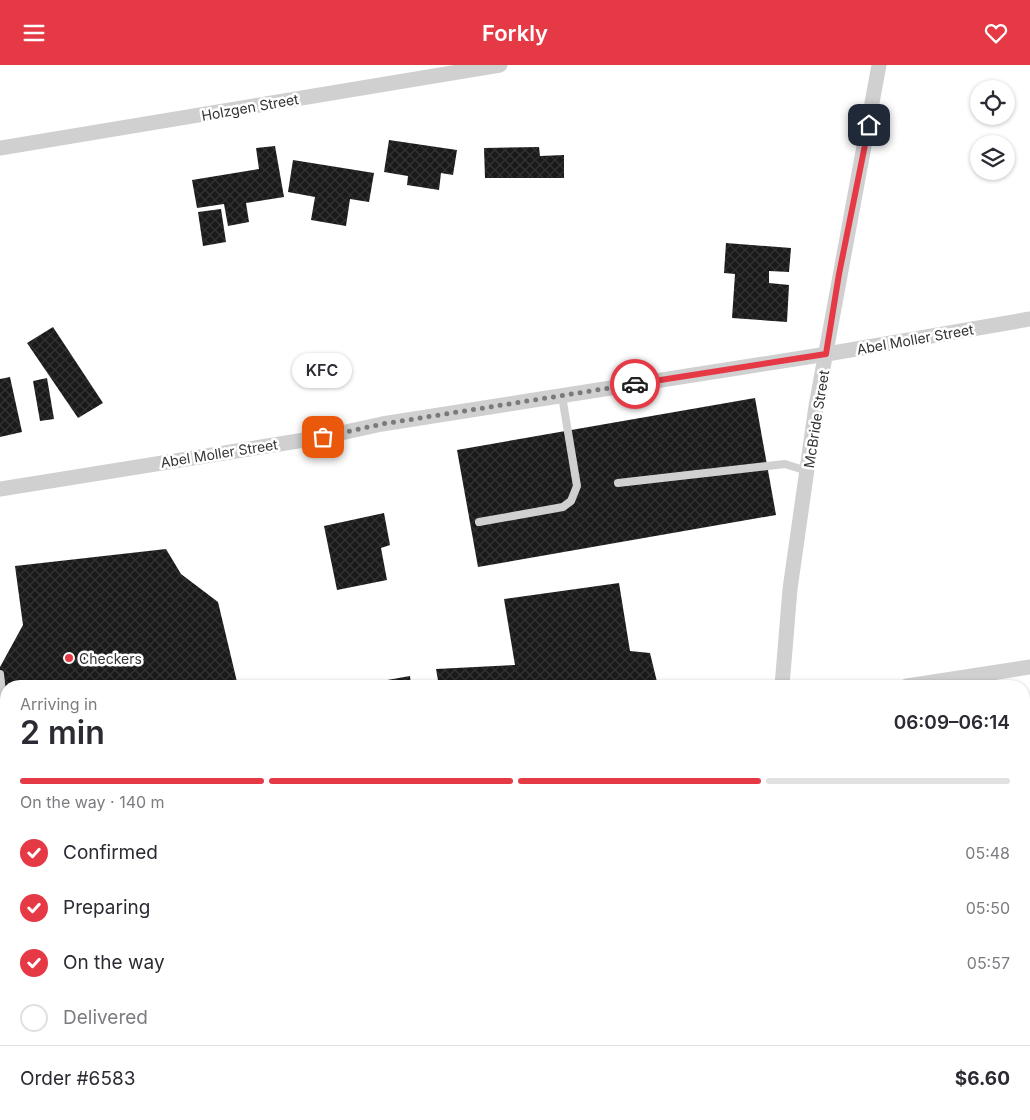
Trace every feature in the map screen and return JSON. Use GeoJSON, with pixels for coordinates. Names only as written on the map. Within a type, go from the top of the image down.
{"type":"FeatureCollection","features":[{"type":"Feature","properties":{"kind":"street","name":"Holzgen Street"},"geometry":{"type":"LineString","coordinates":[[0,148],[500,65]]}},
{"type":"Feature","properties":{"kind":"street","name":"McBride Street"},"geometry":{"type":"LineString","coordinates":[[782,680],[789,599],[807,471],[826,354],[879,65]]}},
{"type":"Feature","properties":{"kind":"street","name":"Abel Moller Street"},"geometry":{"type":"LineString","coordinates":[[0,489],[1030,319]]}},
{"type":"Feature","properties":{"kind":"street"},"geometry":{"type":"LineString","coordinates":[[946,680],[1030,667]]}},
{"type":"Feature","properties":{"kind":"lane"},"geometry":{"type":"LineString","coordinates":[[479,522],[563,507],[571,501],[577,485],[562,396]]}},
{"type":"Feature","properties":{"kind":"lane"},"geometry":{"type":"LineString","coordinates":[[618,483],[785,464],[807,471]]}},
{"type":"Feature","properties":{"kind":"building"},"geometry":{"type":"Polygon","coordinates":[[[389,140],[457,150],[453,175],[441,173],[439,190],[407,185],[408,176],[384,172],[389,140]]]}},
{"type":"Feature","properties":{"kind":"building"},"geometry":{"type":"Polygon","coordinates":[[[275,146],[284,197],[246,203],[249,222],[228,226],[224,204],[197,208],[192,180],[259,169],[256,148],[275,146]]]}},
{"type":"Feature","properties":{"kind":"building"},"geometry":{"type":"Polygon","coordinates":[[[539,147],[540,156],[564,155],[564,178],[485,178],[484,148],[539,147]]]}},
{"type":"Feature","properties":{"kind":"building"},"geometry":{"type":"Polygon","coordinates":[[[293,160],[374,173],[369,202],[350,199],[346,226],[311,220],[315,197],[288,192],[293,160]]]}},
{"type":"Feature","properties":{"kind":"building"},"geometry":{"type":"Polygon","coordinates":[[[221,209],[226,242],[203,246],[198,212],[221,209]]]}},
{"type":"Feature","properties":{"kind":"building"},"geometry":{"type":"Polygon","coordinates":[[[726,243],[791,248],[789,272],[769,271],[769,283],[789,285],[787,322],[732,318],[735,274],[724,273],[726,243]]]}},
{"type":"Feature","properties":{"kind":"building"},"geometry":{"type":"Polygon","coordinates":[[[53,327],[103,403],[78,418],[27,343],[53,327]]]}},
{"type":"Feature","properties":{"kind":"building"},"geometry":{"type":"Polygon","coordinates":[[[10,377],[22,432],[0,437],[0,379],[10,377]]]}},
{"type":"Feature","properties":{"kind":"building"},"geometry":{"type":"Polygon","coordinates":[[[47,378],[54,419],[40,421],[33,381],[47,378]]]}},
{"type":"Feature","properties":{"kind":"building"},"geometry":{"type":"Polygon","coordinates":[[[755,398],[776,515],[478,567],[457,450],[755,398]]]}},
{"type":"Feature","properties":{"kind":"building"},"geometry":{"type":"Polygon","coordinates":[[[384,513],[390,545],[381,548],[387,580],[337,590],[324,526],[384,513]]]}},
{"type":"Feature","properties":{"kind":"building"},"geometry":{"type":"Polygon","coordinates":[[[166,549],[181,574],[218,602],[237,680],[0,680],[0,667],[23,625],[15,566],[166,549]]]}},
{"type":"Feature","properties":{"kind":"building"},"geometry":{"type":"Polygon","coordinates":[[[619,583],[630,651],[650,653],[657,680],[438,680],[436,669],[515,665],[504,599],[619,583]]]}},
{"type":"Feature","properties":{"kind":"building"},"geometry":{"type":"Polygon","coordinates":[[[410,676],[410,680],[387,680],[410,676]]]}},
{"type":"Feature","properties":{"kind":"way so far"},"geometry":{"type":"LineString","coordinates":[[323,437],[382,424],[635,384]]}},
{"type":"Feature","properties":{"kind":"place","name":"KFC"},"geometry":{"type":"Point","coordinates":[323,437]}},
{"type":"Feature","properties":{"kind":"place","name":"Checkers"},"geometry":{"type":"Point","coordinates":[69,658]}},
{"type":"Feature","properties":{"kind":"route"},"geometry":{"type":"LineString","coordinates":[[635,384],[826,354],[839,274],[853,214],[869,125]]}}]}
